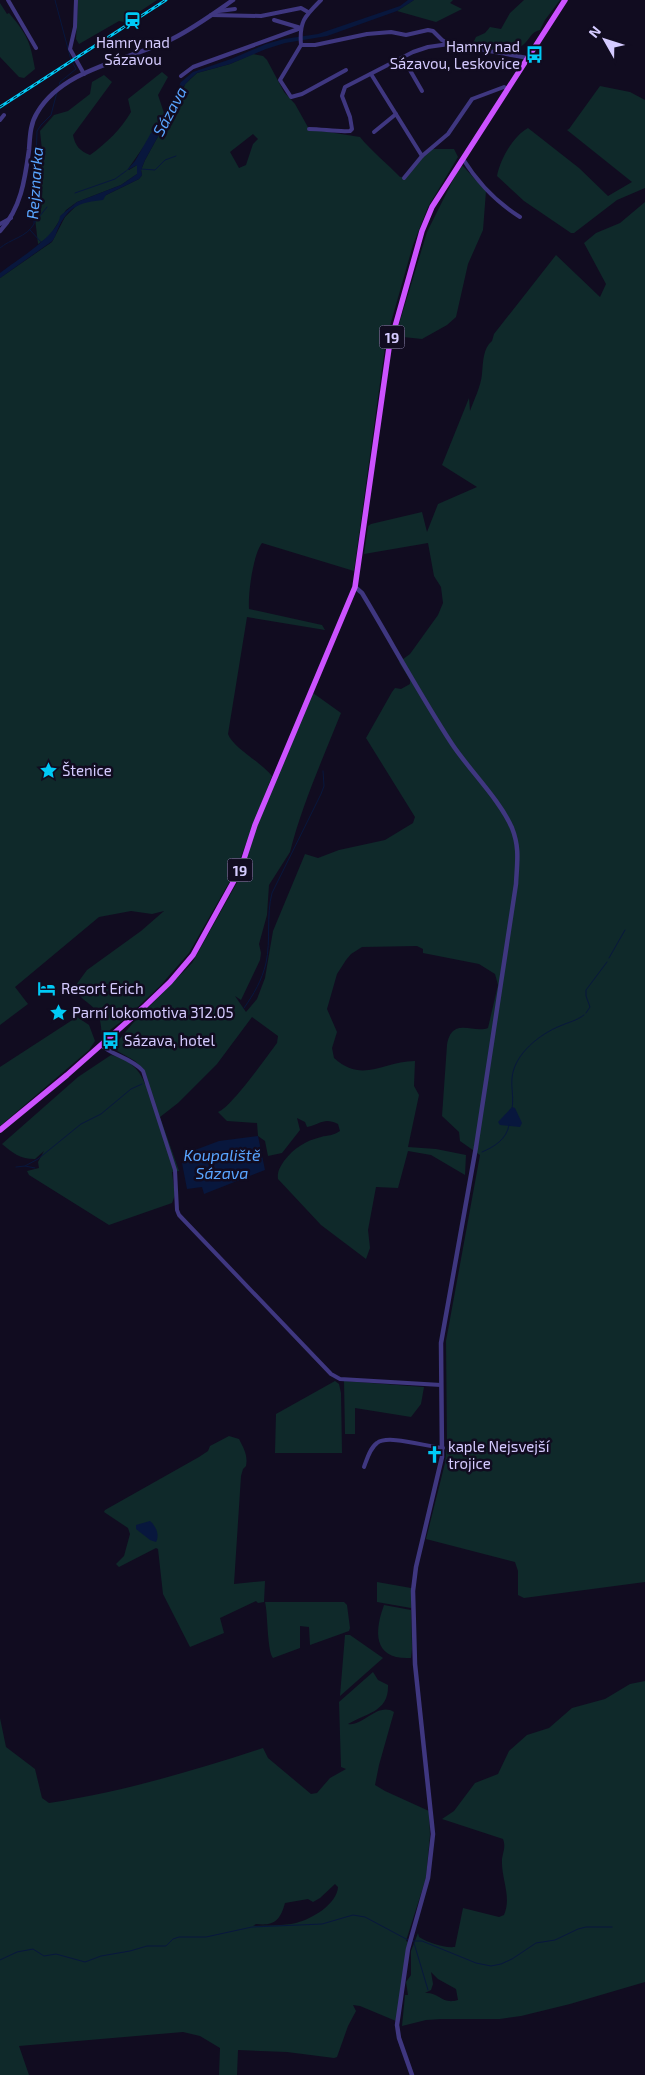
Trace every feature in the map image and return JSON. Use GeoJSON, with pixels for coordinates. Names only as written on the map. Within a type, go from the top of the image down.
{"type":"FeatureCollection","features":[{"type":"Feature","properties":{"kind":"main road","name":"19"},"geometry":{"type":"LineString","coordinates":[[0,1130],[101,1045],[164,988],[186,964],[241,868],[255,825],[355,587],[389,348],[422,231],[432,207],[565,0]]}},
{"type":"Feature","properties":{"kind":"street"},"geometry":{"type":"LineString","coordinates":[[8,0],[36,48]]}},
{"type":"Feature","properties":{"kind":"street"},"geometry":{"type":"LineString","coordinates":[[76,0],[75,27],[70,50],[84,74]]}},
{"type":"Feature","properties":{"kind":"street"},"geometry":{"type":"LineString","coordinates":[[0,230],[12,218],[21,193],[30,131],[37,112],[53,95],[84,74],[109,62],[171,40],[233,0]]}},
{"type":"Feature","properties":{"kind":"street"},"geometry":{"type":"LineString","coordinates":[[321,0],[304,16],[301,28],[301,44],[280,80],[291,97],[302,94],[346,70]]}},
{"type":"Feature","properties":{"kind":"street"},"geometry":{"type":"LineString","coordinates":[[211,15],[261,16],[301,8],[308,12]]}},
{"type":"Feature","properties":{"kind":"street"},"geometry":{"type":"LineString","coordinates":[[216,12],[235,9]]}},
{"type":"Feature","properties":{"kind":"street"},"geometry":{"type":"LineString","coordinates":[[274,20],[301,28]]}},
{"type":"Feature","properties":{"kind":"street"},"geometry":{"type":"LineString","coordinates":[[181,76],[193,67],[301,28]]}},
{"type":"Feature","properties":{"kind":"street"},"geometry":{"type":"LineString","coordinates":[[301,44],[314,46],[368,34],[390,32],[406,35],[428,30],[433,31],[449,44]]}},
{"type":"Feature","properties":{"kind":"street"},"geometry":{"type":"LineString","coordinates":[[309,129],[329,129],[339,132],[350,131],[350,117],[342,96],[345,87],[428,47],[449,44],[528,58]]}},
{"type":"Feature","properties":{"kind":"street"},"geometry":{"type":"LineString","coordinates":[[403,58],[422,91]]}},
{"type":"Feature","properties":{"kind":"street"},"geometry":{"type":"LineString","coordinates":[[371,74],[422,156]]}},
{"type":"Feature","properties":{"kind":"street"},"geometry":{"type":"LineString","coordinates":[[404,178],[422,156],[448,134],[472,99],[504,87],[508,89]]}},
{"type":"Feature","properties":{"kind":"street"},"geometry":{"type":"LineString","coordinates":[[374,132],[396,114]]}},
{"type":"Feature","properties":{"kind":"street"},"geometry":{"type":"LineString","coordinates":[[0,120],[4,115]]}},
{"type":"Feature","properties":{"kind":"street"},"geometry":{"type":"LineString","coordinates":[[463,159],[489,193],[520,217]]}},
{"type":"Feature","properties":{"kind":"street"},"geometry":{"type":"LineString","coordinates":[[0,224],[12,218]]}},
{"type":"Feature","properties":{"kind":"street"},"geometry":{"type":"LineString","coordinates":[[355,587],[362,593],[450,742],[502,808],[512,829],[518,850],[516,884],[476,1152],[441,1343],[443,1448],[438,1478],[416,1566],[413,1611],[415,1664],[433,1834],[428,1878],[410,1940],[397,2025],[399,2038],[412,2075]]}},
{"type":"Feature","properties":{"kind":"street"},"geometry":{"type":"LineString","coordinates":[[101,1045],[135,1063],[142,1071],[175,1170],[177,1210],[179,1215],[332,1374],[340,1379],[441,1385]]}},
{"type":"Feature","properties":{"kind":"street"},"geometry":{"type":"LineString","coordinates":[[364,1467],[378,1442],[390,1438],[417,1445],[443,1448]]}},
{"type":"Feature","properties":{"kind":"green space"},"geometry":{"type":"Polygon","coordinates":[[[78,0],[157,0],[124,22],[119,21],[79,44],[76,39],[78,0]]]}},
{"type":"Feature","properties":{"kind":"green space"},"geometry":{"type":"Polygon","coordinates":[[[414,0],[453,0],[450,3],[462,9],[436,22],[397,11],[414,0]]]}},
{"type":"Feature","properties":{"kind":"green space"},"geometry":{"type":"Polygon","coordinates":[[[524,0],[560,0],[540,30],[535,32],[518,48],[506,51],[473,43],[476,37],[485,33],[490,27],[501,29],[510,13],[524,0]]]}},
{"type":"Feature","properties":{"kind":"green space"},"geometry":{"type":"Polygon","coordinates":[[[0,3],[7,14],[9,13],[20,27],[29,44],[35,69],[24,78],[19,77],[0,57],[0,3]]]}},
{"type":"Feature","properties":{"kind":"green space"},"geometry":{"type":"Polygon","coordinates":[[[253,54],[263,56],[309,129],[360,137],[400,177],[405,177],[416,162],[432,149],[454,149],[458,157],[428,207],[413,245],[386,340],[354,571],[262,543],[256,556],[250,584],[249,609],[322,625],[325,630],[247,617],[228,734],[241,750],[272,776],[235,872],[189,953],[160,986],[126,1018],[102,1036],[97,1012],[81,997],[76,985],[87,970],[141,931],[164,911],[152,914],[131,911],[99,917],[15,987],[28,1004],[0,1025],[0,278],[52,242],[65,217],[82,202],[98,199],[139,179],[142,175],[141,170],[145,160],[161,131],[168,126],[179,103],[185,84],[197,73],[230,64],[253,54]],[[253,134],[230,152],[239,168],[246,165],[253,144],[258,139],[253,134]]]}},
{"type":"Feature","properties":{"kind":"green space"},"geometry":{"type":"Polygon","coordinates":[[[162,72],[168,77],[158,95],[165,116],[128,169],[137,165],[137,174],[121,185],[77,202],[66,210],[49,237],[38,244],[35,218],[41,196],[42,150],[40,131],[54,115],[68,111],[90,94],[92,82],[104,75],[112,82],[73,135],[78,148],[90,155],[102,146],[123,124],[131,112],[128,99],[162,72]]]}},
{"type":"Feature","properties":{"kind":"green space"},"geometry":{"type":"Polygon","coordinates":[[[600,86],[630,92],[645,100],[645,188],[617,200],[574,233],[571,233],[524,201],[497,176],[501,163],[512,142],[528,128],[579,168],[608,196],[632,182],[567,130],[600,86]]]}},
{"type":"Feature","properties":{"kind":"green space"},"geometry":{"type":"Polygon","coordinates":[[[461,164],[486,191],[483,230],[468,264],[456,317],[447,325],[422,339],[403,337],[395,347],[396,334],[427,232],[461,164]]]}},
{"type":"Feature","properties":{"kind":"green space"},"geometry":{"type":"Polygon","coordinates":[[[645,202],[645,1582],[524,1598],[518,1595],[518,1571],[515,1562],[426,1539],[445,1463],[447,1445],[446,1341],[480,1155],[460,1141],[459,1132],[442,1116],[447,1045],[453,1031],[458,1028],[488,1028],[498,985],[495,974],[479,964],[423,953],[423,949],[417,946],[362,947],[351,954],[337,974],[327,1009],[337,1032],[332,1048],[334,1058],[344,1066],[364,1070],[415,1061],[414,1086],[419,1095],[408,1147],[436,1149],[466,1155],[465,1175],[431,1155],[408,1151],[398,1188],[376,1187],[368,1230],[370,1248],[366,1259],[321,1225],[278,1179],[280,1167],[292,1152],[310,1141],[337,1133],[340,1131],[338,1124],[326,1121],[307,1127],[305,1122],[297,1118],[300,1130],[282,1153],[268,1156],[265,1141],[258,1136],[257,1123],[227,1121],[218,1112],[224,1109],[240,1092],[277,1043],[278,1036],[252,1017],[217,1064],[178,1103],[160,1117],[179,1171],[172,1172],[175,1195],[172,1203],[109,1225],[29,1175],[27,1171],[39,1168],[38,1162],[44,1151],[35,1159],[30,1159],[17,1155],[2,1144],[78,1077],[111,1055],[123,1059],[132,1065],[140,1073],[145,1084],[148,1084],[141,1068],[135,1061],[112,1048],[132,1024],[192,963],[239,879],[242,878],[240,876],[258,823],[313,693],[341,713],[307,799],[290,852],[269,885],[267,915],[259,944],[260,960],[241,1000],[235,996],[246,1012],[257,999],[265,978],[273,931],[305,854],[318,858],[339,850],[385,840],[413,823],[415,817],[366,738],[395,688],[401,689],[410,684],[410,680],[399,662],[410,654],[438,615],[443,603],[441,587],[434,576],[428,543],[364,554],[368,526],[422,512],[427,532],[438,504],[477,487],[442,465],[469,398],[470,411],[480,383],[485,352],[494,334],[556,255],[600,297],[606,284],[584,243],[596,233],[620,223],[645,202]]]}},
{"type":"Feature","properties":{"kind":"green space"},"geometry":{"type":"Polygon","coordinates":[[[77,1017],[89,1025],[95,1041],[89,1050],[0,1126],[0,1067],[77,1017]]]}},
{"type":"Feature","properties":{"kind":"green space"},"geometry":{"type":"Polygon","coordinates":[[[335,1381],[339,1384],[341,1393],[342,1453],[275,1453],[276,1414],[335,1381]]]}},
{"type":"Feature","properties":{"kind":"green space"},"geometry":{"type":"Polygon","coordinates":[[[344,1381],[424,1387],[421,1404],[411,1417],[355,1408],[355,1434],[345,1434],[344,1381]]]}},
{"type":"Feature","properties":{"kind":"green space"},"geometry":{"type":"Polygon","coordinates":[[[229,1436],[239,1439],[246,1459],[246,1466],[241,1476],[234,1584],[265,1581],[264,1602],[258,1603],[256,1601],[220,1618],[224,1633],[190,1647],[163,1594],[158,1549],[156,1548],[119,1567],[116,1564],[124,1556],[130,1534],[128,1528],[104,1512],[199,1457],[208,1451],[210,1446],[229,1436]]]}},
{"type":"Feature","properties":{"kind":"green space"},"geometry":{"type":"Polygon","coordinates":[[[377,1582],[411,1588],[411,1608],[377,1602],[377,1582]]]}},
{"type":"Feature","properties":{"kind":"green space"},"geometry":{"type":"Polygon","coordinates":[[[265,1602],[344,1602],[347,1605],[350,1628],[349,1631],[310,1645],[309,1627],[300,1626],[300,1648],[273,1658],[270,1648],[265,1602]]]}},
{"type":"Feature","properties":{"kind":"green space"},"geometry":{"type":"Polygon","coordinates":[[[384,1605],[411,1610],[411,1658],[389,1654],[379,1642],[379,1625],[384,1605]]]}},
{"type":"Feature","properties":{"kind":"green space"},"geometry":{"type":"Polygon","coordinates":[[[345,1635],[350,1635],[383,1658],[340,1696],[345,1635]]]}},
{"type":"Feature","properties":{"kind":"green space"},"geometry":{"type":"Polygon","coordinates":[[[373,1672],[378,1680],[388,1685],[385,1701],[381,1706],[348,1724],[359,1722],[382,1710],[394,1712],[375,1785],[429,1811],[430,1835],[426,1878],[406,1941],[408,1942],[396,2021],[360,2006],[353,2005],[356,2011],[348,2026],[337,2057],[238,2050],[237,2075],[219,2075],[220,2048],[200,2036],[183,2032],[19,2046],[29,2075],[0,2075],[0,1718],[6,1747],[35,1769],[42,1798],[49,1803],[157,1780],[263,1748],[268,1758],[311,1794],[317,1793],[330,1778],[346,1769],[341,1767],[339,1702],[373,1672]],[[335,1884],[313,1902],[308,1899],[285,1903],[281,1914],[275,1921],[253,1926],[291,1924],[309,1918],[328,1905],[337,1893],[338,1887],[335,1884]]]}},
{"type":"Feature","properties":{"kind":"green space"},"geometry":{"type":"Polygon","coordinates":[[[645,1681],[645,1982],[521,2016],[500,2019],[426,2020],[402,2026],[405,1995],[408,1995],[406,1982],[411,1975],[411,1951],[418,1933],[419,1937],[432,1943],[446,1947],[455,1947],[463,1908],[499,1917],[504,1915],[506,1908],[507,1894],[502,1866],[503,1839],[442,1819],[454,1811],[475,1783],[498,1774],[509,1751],[527,1735],[549,1728],[572,1708],[605,1699],[630,1684],[645,1681]],[[431,1972],[433,1984],[431,1990],[425,1993],[434,1994],[448,2001],[458,2000],[456,1989],[438,1979],[431,1972]]]}},
{"type":"Feature","properties":{"kind":"water","name":"Sázava"},"geometry":{"type":"Polygon","coordinates":[[[408,0],[414,0],[397,11],[327,36],[285,43],[230,64],[197,73],[182,88],[179,103],[171,122],[161,131],[145,160],[141,170],[142,175],[139,179],[106,195],[103,200],[88,202],[71,210],[62,221],[52,241],[0,278],[0,273],[45,239],[58,223],[60,216],[77,202],[121,185],[137,174],[137,165],[126,171],[135,161],[151,133],[162,122],[181,82],[193,72],[266,44],[284,39],[318,34],[400,6],[408,0]]]}},
{"type":"Feature","properties":{"kind":"water"},"geometry":{"type":"Polygon","coordinates":[[[512,1107],[515,1108],[522,1123],[520,1127],[500,1125],[498,1122],[512,1107]]]}},
{"type":"Feature","properties":{"kind":"water","name":"Koupaliště Sázava"},"geometry":{"type":"Polygon","coordinates":[[[258,1136],[265,1170],[204,1194],[202,1187],[187,1189],[182,1163],[196,1159],[195,1150],[219,1141],[258,1136]]]}},
{"type":"Feature","properties":{"kind":"water"},"geometry":{"type":"Polygon","coordinates":[[[150,1521],[157,1531],[156,1542],[150,1540],[136,1529],[136,1525],[150,1521]]]}},
{"type":"Feature","properties":{"kind":"waterway","name":"Rejznarka"},"geometry":{"type":"LineString","coordinates":[[55,0],[71,60],[76,69],[60,82],[59,86]]}},
{"type":"Feature","properties":{"kind":"waterway","name":"Rejznarka"},"geometry":{"type":"LineString","coordinates":[[0,248],[23,235],[34,224],[37,131],[51,115],[57,92]]}},
{"type":"Feature","properties":{"kind":"waterway"},"geometry":{"type":"LineString","coordinates":[[141,169],[155,170],[165,160],[176,156]]}},
{"type":"Feature","properties":{"kind":"waterway"},"geometry":{"type":"LineString","coordinates":[[75,193],[115,179],[126,171]]}},
{"type":"Feature","properties":{"kind":"waterway"},"geometry":{"type":"LineString","coordinates":[[35,222],[47,207]]}},
{"type":"Feature","properties":{"kind":"waterway"},"geometry":{"type":"LineString","coordinates":[[30,230],[41,242]]}},
{"type":"Feature","properties":{"kind":"waterway"},"geometry":{"type":"LineString","coordinates":[[244,1008],[257,987],[266,963],[269,910],[272,893],[321,794],[324,786],[323,771]]}},
{"type":"Feature","properties":{"kind":"waterway"},"geometry":{"type":"LineString","coordinates":[[609,958],[625,930]]}},
{"type":"Feature","properties":{"kind":"waterway"},"geometry":{"type":"LineString","coordinates":[[586,1013],[590,1007],[586,990],[607,962]]}},
{"type":"Feature","properties":{"kind":"waterway"},"geometry":{"type":"LineString","coordinates":[[512,1109],[512,1078],[514,1069],[523,1053],[544,1034],[584,1015]]}},
{"type":"Feature","properties":{"kind":"waterway"},"geometry":{"type":"LineString","coordinates":[[25,1166],[38,1159],[81,1124],[101,1114],[131,1089],[142,1084]]}},
{"type":"Feature","properties":{"kind":"waterway"},"geometry":{"type":"LineString","coordinates":[[482,1152],[499,1142],[506,1134],[509,1125]]}},
{"type":"Feature","properties":{"kind":"waterway"},"geometry":{"type":"LineString","coordinates":[[16,1167],[35,1168]]}},
{"type":"Feature","properties":{"kind":"waterway"},"geometry":{"type":"LineString","coordinates":[[0,1960],[17,1952],[33,1949],[44,1956],[56,1954],[85,1962],[101,1956],[147,1946],[166,1946],[173,1939],[179,1937],[206,1937],[252,1927],[322,1924],[353,1915],[365,1917],[408,1940]]}},
{"type":"Feature","properties":{"kind":"waterway"},"geometry":{"type":"LineString","coordinates":[[412,1941],[422,1941],[476,1963],[491,1966],[512,1959],[536,1943],[555,1940],[578,1929],[586,1927],[612,1927]]}},
{"type":"Feature","properties":{"kind":"waterway"},"geometry":{"type":"LineString","coordinates":[[414,1943],[428,1990]]}},
{"type":"Feature","properties":{"kind":"railway"},"geometry":{"type":"LineString","coordinates":[[0,107],[166,0]]}},
{"type":"Feature","properties":{"kind":"place","name":"Hamry nad Sázavou"},"geometry":{"type":"Point","coordinates":[133,21]}},
{"type":"Feature","properties":{"kind":"place","name":"Hamry nad Sázavou, Leskovice"},"geometry":{"type":"Point","coordinates":[534,55]}},
{"type":"Feature","properties":{"kind":"place","name":"Štenice"},"geometry":{"type":"Point","coordinates":[48,770]}},
{"type":"Feature","properties":{"kind":"place","name":"Resort Erich"},"geometry":{"type":"Point","coordinates":[47,988]}},
{"type":"Feature","properties":{"kind":"place","name":"Parní lokomotiva 312.05"},"geometry":{"type":"Point","coordinates":[58,1012]}},
{"type":"Feature","properties":{"kind":"place","name":"Sázava, hotel"},"geometry":{"type":"Point","coordinates":[110,1040]}},
{"type":"Feature","properties":{"kind":"place","name":"kaple Nejsvejší trojice"},"geometry":{"type":"Point","coordinates":[434,1455]}}]}
